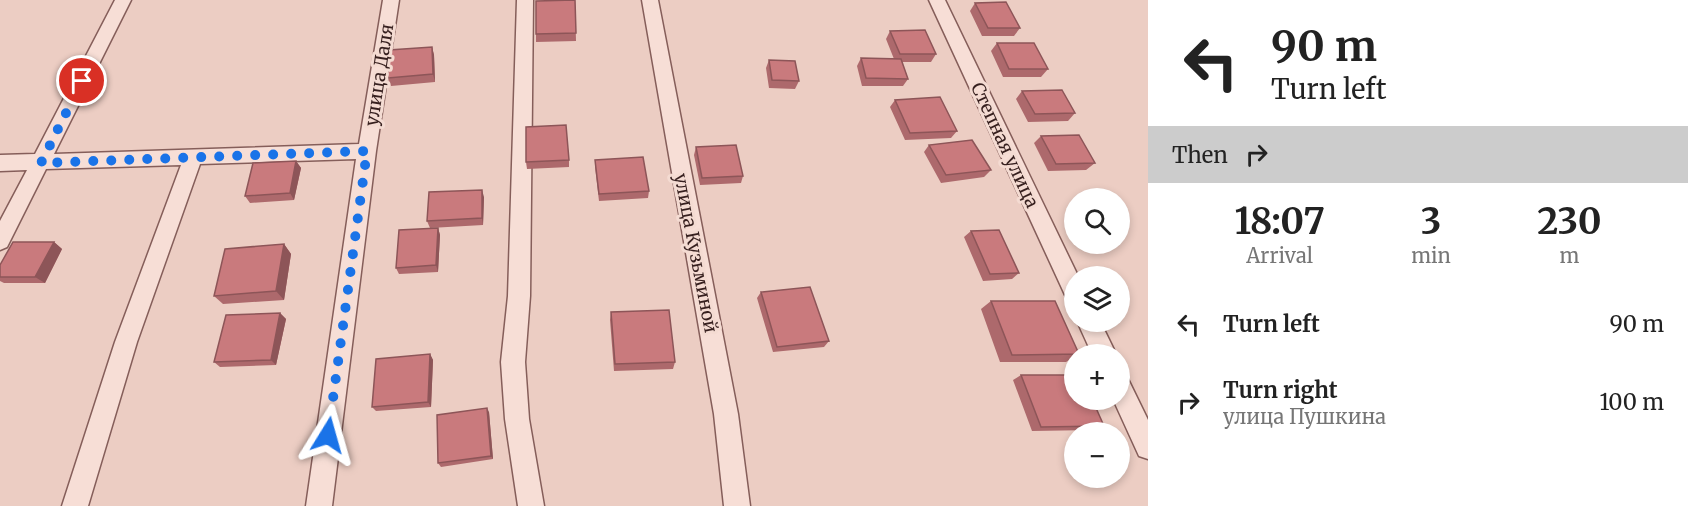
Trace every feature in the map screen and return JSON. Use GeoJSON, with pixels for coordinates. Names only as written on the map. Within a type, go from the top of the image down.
{"type":"FeatureCollection","features":[{"type":"Feature","properties":{"kind":"street"},"geometry":{"type":"LineString","coordinates":[[0,241],[123,0]]}},
{"type":"Feature","properties":{"kind":"street","name":"улица Даля"},"geometry":{"type":"LineString","coordinates":[[319,506],[367,151],[391,0]]}},
{"type":"Feature","properties":{"kind":"street"},"geometry":{"type":"LineString","coordinates":[[525,0],[519,296],[513,362],[517,419],[531,506]]}},
{"type":"Feature","properties":{"kind":"street","name":"улица Кузьминой"},"geometry":{"type":"LineString","coordinates":[[650,0],[726,414],[737,506]]}},
{"type":"Feature","properties":{"kind":"street","name":"Степная улица"},"geometry":{"type":"LineString","coordinates":[[937,0],[1064,269]]}},
{"type":"Feature","properties":{"kind":"street"},"geometry":{"type":"LineString","coordinates":[[0,163],[367,151]]}},
{"type":"Feature","properties":{"kind":"street"},"geometry":{"type":"LineString","coordinates":[[75,506],[126,342],[193,158]]}},
{"type":"Feature","properties":{"kind":"street"},"geometry":{"type":"LineString","coordinates":[[1130,409],[1148,447]]}},
{"type":"Feature","properties":{"kind":"building"},"geometry":{"type":"Polygon","coordinates":[[[575,0],[576,33],[536,34],[536,1],[575,0]]]}},
{"type":"Feature","properties":{"kind":"building"},"geometry":{"type":"Polygon","coordinates":[[[1006,2],[1020,28],[988,28],[975,3],[1006,2]]]}},
{"type":"Feature","properties":{"kind":"building"},"geometry":{"type":"Polygon","coordinates":[[[925,30],[936,54],[900,54],[890,31],[925,30]]]}},
{"type":"Feature","properties":{"kind":"building"},"geometry":{"type":"Polygon","coordinates":[[[997,43],[1034,43],[1048,69],[1009,69],[997,43]]]}},
{"type":"Feature","properties":{"kind":"building"},"geometry":{"type":"Polygon","coordinates":[[[432,47],[433,74],[388,78],[389,50],[432,47]]]}},
{"type":"Feature","properties":{"kind":"building"},"geometry":{"type":"Polygon","coordinates":[[[861,58],[901,59],[908,79],[866,78],[861,58]]]}},
{"type":"Feature","properties":{"kind":"building"},"geometry":{"type":"Polygon","coordinates":[[[769,60],[795,61],[799,81],[772,80],[769,60]]]}},
{"type":"Feature","properties":{"kind":"building"},"geometry":{"type":"Polygon","coordinates":[[[1062,90],[1075,113],[1035,114],[1022,91],[1062,90]]]}},
{"type":"Feature","properties":{"kind":"building"},"geometry":{"type":"Polygon","coordinates":[[[940,97],[957,131],[910,133],[895,100],[940,97]]]}},
{"type":"Feature","properties":{"kind":"building"},"geometry":{"type":"Polygon","coordinates":[[[566,125],[569,160],[526,162],[526,127],[566,125]]]}},
{"type":"Feature","properties":{"kind":"building"},"geometry":{"type":"Polygon","coordinates":[[[1079,135],[1095,163],[1056,164],[1041,136],[1079,135]]]}},
{"type":"Feature","properties":{"kind":"building"},"geometry":{"type":"Polygon","coordinates":[[[972,140],[991,170],[946,175],[929,145],[972,140]]]}},
{"type":"Feature","properties":{"kind":"building"},"geometry":{"type":"Polygon","coordinates":[[[736,145],[743,176],[702,178],[696,147],[736,145]]]}},
{"type":"Feature","properties":{"kind":"building"},"geometry":{"type":"Polygon","coordinates":[[[643,157],[649,191],[599,194],[595,160],[643,157]]]}},
{"type":"Feature","properties":{"kind":"building"},"geometry":{"type":"Polygon","coordinates":[[[296,161],[290,193],[245,196],[253,163],[296,161]]]}},
{"type":"Feature","properties":{"kind":"building"},"geometry":{"type":"Polygon","coordinates":[[[482,190],[482,218],[427,221],[429,192],[482,190]]]}},
{"type":"Feature","properties":{"kind":"building"},"geometry":{"type":"Polygon","coordinates":[[[438,228],[436,265],[396,268],[399,230],[438,228]]]}},
{"type":"Feature","properties":{"kind":"building"},"geometry":{"type":"Polygon","coordinates":[[[999,230],[1019,273],[990,274],[971,231],[999,230]]]}},
{"type":"Feature","properties":{"kind":"building"},"geometry":{"type":"Polygon","coordinates":[[[13,242],[54,242],[35,277],[0,277],[0,265],[13,242]]]}},
{"type":"Feature","properties":{"kind":"building"},"geometry":{"type":"Polygon","coordinates":[[[284,244],[276,291],[214,296],[225,249],[284,244]]]}},
{"type":"Feature","properties":{"kind":"building"},"geometry":{"type":"Polygon","coordinates":[[[810,287],[829,341],[777,347],[761,292],[810,287]]]}},
{"type":"Feature","properties":{"kind":"building"},"geometry":{"type":"Polygon","coordinates":[[[991,301],[1055,301],[1064,321],[1064,332],[1069,332],[1074,344],[1064,344],[1064,354],[1012,355],[991,301]]]}},
{"type":"Feature","properties":{"kind":"building"},"geometry":{"type":"Polygon","coordinates":[[[669,310],[675,362],[615,364],[611,312],[669,310]]]}},
{"type":"Feature","properties":{"kind":"building"},"geometry":{"type":"Polygon","coordinates":[[[280,313],[271,360],[214,362],[226,315],[280,313]]]}},
{"type":"Feature","properties":{"kind":"building"},"geometry":{"type":"Polygon","coordinates":[[[430,354],[428,402],[372,407],[376,359],[430,354]]]}},
{"type":"Feature","properties":{"kind":"building"},"geometry":{"type":"Polygon","coordinates":[[[1021,375],[1064,375],[1064,410],[1097,410],[1102,422],[1064,422],[1064,427],[1041,427],[1021,375]]]}},
{"type":"Feature","properties":{"kind":"building"},"geometry":{"type":"Polygon","coordinates":[[[487,408],[491,456],[438,463],[437,415],[487,408]]]}},
{"type":"Feature","properties":{"kind":"route"},"geometry":{"type":"LineString","coordinates":[[82,81],[41,163],[367,151],[328,435]]}}]}
